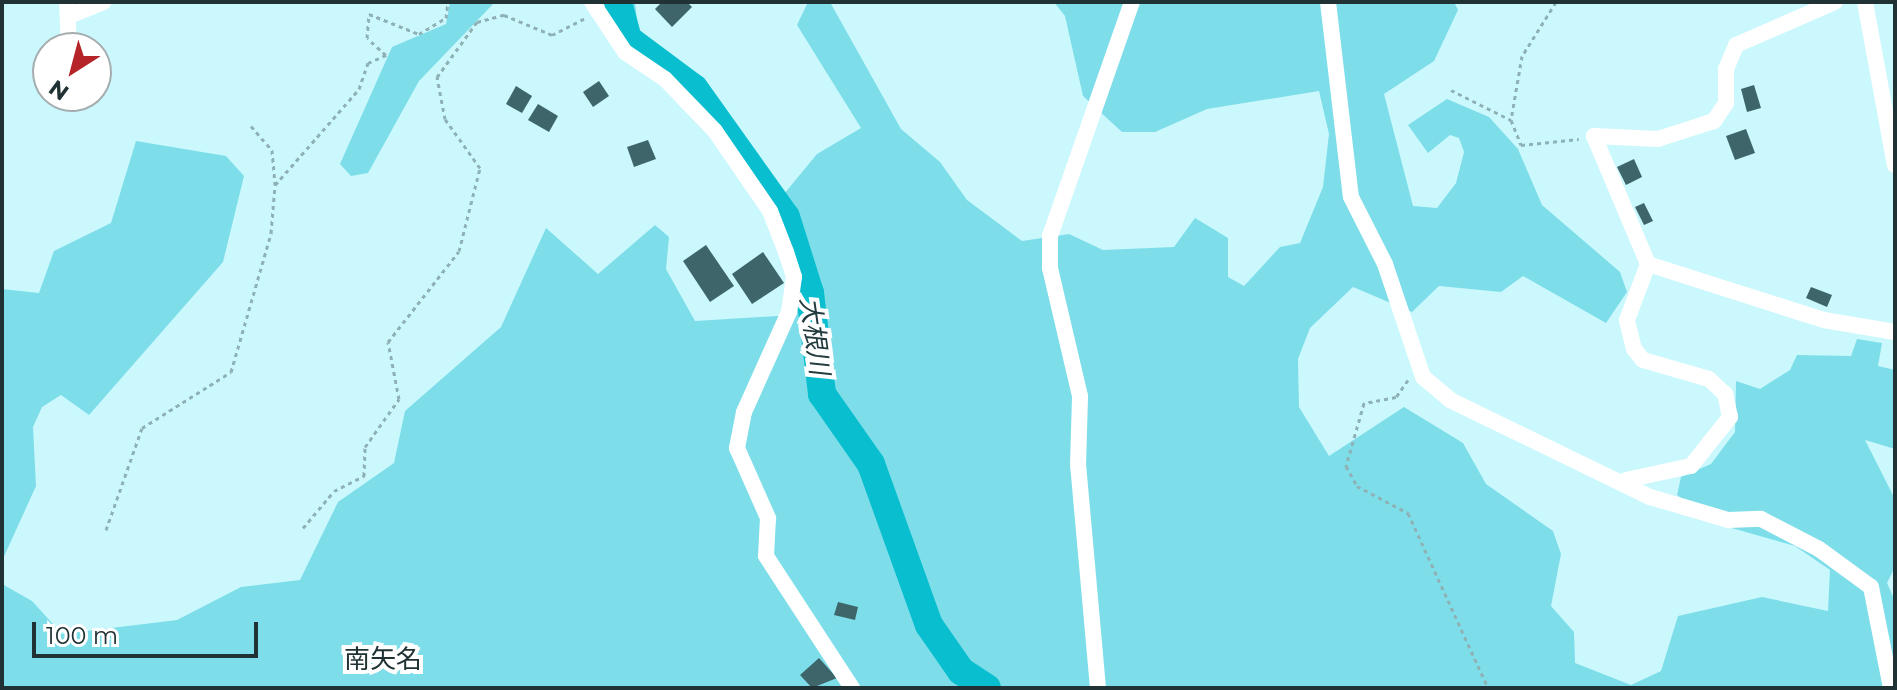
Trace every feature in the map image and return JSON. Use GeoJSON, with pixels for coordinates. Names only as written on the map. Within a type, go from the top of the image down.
{"type":"FeatureCollection","features":[{"type":"Feature","properties":{"kind":"street"},"geometry":{"type":"LineString","coordinates":[[69,32],[68,9],[103,2]]}},
{"type":"Feature","properties":{"kind":"street"},"geometry":{"type":"LineString","coordinates":[[1098,688],[1078,465],[1080,396],[1050,268],[1050,236],[1132,2]]}},
{"type":"Feature","properties":{"kind":"street"},"geometry":{"type":"LineString","coordinates":[[1328,2],[1351,197],[1385,264],[1415,363],[1450,400],[1626,480],[1650,497],[1696,511],[1772,524],[1866,582],[1891,688]]}},
{"type":"Feature","properties":{"kind":"street"},"geometry":{"type":"LineString","coordinates":[[1626,480],[1691,466],[1730,417],[1725,394],[1709,379],[1643,360],[1634,349],[1627,320],[1648,264],[1594,136],[1658,139],[1714,121],[1726,103],[1726,69],[1736,45],[1835,2]]}},
{"type":"Feature","properties":{"kind":"street"},"geometry":{"type":"LineString","coordinates":[[1865,2],[1895,165]]}},
{"type":"Feature","properties":{"kind":"street"},"geometry":{"type":"LineString","coordinates":[[594,5],[625,52],[665,79],[715,131],[770,211],[786,252],[794,277],[789,312],[739,425],[737,448],[768,518],[766,556],[852,688]]}},
{"type":"Feature","properties":{"kind":"street"},"geometry":{"type":"LineString","coordinates":[[1648,264],[1824,320],[1895,332]]}},
{"type":"Feature","properties":{"kind":"path"},"geometry":{"type":"LineString","coordinates":[[275,185],[359,89],[368,63],[386,55],[367,38],[369,14],[419,34],[446,18],[448,2]]}},
{"type":"Feature","properties":{"kind":"path"},"geometry":{"type":"LineString","coordinates":[[1556,2],[1522,56],[1511,120],[1521,145],[1594,136]]}},
{"type":"Feature","properties":{"kind":"path"},"geometry":{"type":"LineString","coordinates":[[303,528],[334,491],[364,476],[365,447],[399,399],[388,342],[459,251],[480,168],[445,119],[437,77],[477,22],[504,15],[552,35],[567,33],[594,5]]}},
{"type":"Feature","properties":{"kind":"path"},"geometry":{"type":"LineString","coordinates":[[1451,90],[1511,120]]}},
{"type":"Feature","properties":{"kind":"path"},"geometry":{"type":"LineString","coordinates":[[106,530],[142,428],[231,372],[271,233],[275,185],[272,150],[251,126]]}},
{"type":"Feature","properties":{"kind":"path"},"geometry":{"type":"LineString","coordinates":[[1415,363],[1396,397],[1364,403],[1346,466],[1357,486],[1408,513],[1488,688]]}},
{"type":"Feature","properties":{"kind":"shaded area"},"geometry":{"type":"Polygon","coordinates":[[[450,2],[495,2],[419,81],[368,173],[351,176],[340,164],[392,47],[446,24],[450,2]]]}},
{"type":"Feature","properties":{"kind":"shaded area"},"geometry":{"type":"Polygon","coordinates":[[[608,2],[635,2],[642,66],[613,36],[608,2]]]}},
{"type":"Feature","properties":{"kind":"shaded area"},"geometry":{"type":"Polygon","coordinates":[[[808,2],[830,2],[901,129],[940,162],[967,200],[1022,241],[1069,234],[1103,250],[1174,247],[1195,218],[1228,238],[1228,277],[1244,286],[1280,247],[1300,243],[1323,187],[1329,134],[1319,91],[1207,109],[1155,132],[1122,132],[1083,96],[1065,16],[1054,2],[1454,2],[1458,10],[1434,61],[1384,94],[1413,206],[1437,208],[1456,183],[1464,152],[1459,138],[1450,135],[1428,153],[1408,125],[1447,99],[1489,117],[1518,149],[1542,205],[1620,272],[1627,292],[1606,323],[1523,276],[1501,292],[1439,286],[1412,312],[1353,287],[1310,328],[1298,359],[1299,407],[1329,456],[1404,407],[1463,443],[1486,484],[1553,531],[1561,554],[1551,606],[1574,632],[1575,663],[1631,685],[1661,671],[1678,616],[1762,597],[1828,611],[1830,570],[1795,546],[1721,525],[1677,495],[1681,477],[1711,464],[1735,432],[1736,381],[1760,389],[1790,370],[1797,355],[1851,356],[1857,339],[1882,343],[1878,366],[1895,370],[1895,449],[1865,440],[1895,499],[1895,567],[1887,583],[1895,601],[1895,688],[2,688],[2,584],[32,601],[62,634],[177,620],[241,587],[300,580],[338,502],[394,463],[405,411],[501,327],[546,228],[598,274],[655,225],[669,237],[666,269],[695,321],[793,315],[795,247],[770,211],[817,154],[861,128],[797,25],[808,2]]]}},
{"type":"Feature","properties":{"kind":"shaded area"},"geometry":{"type":"Polygon","coordinates":[[[136,141],[226,156],[244,176],[223,262],[89,415],[61,395],[42,407],[33,427],[36,486],[2,561],[2,289],[39,293],[54,251],[111,223],[136,141]]]}},
{"type":"Feature","properties":{"kind":"building"},"geometry":{"type":"Polygon","coordinates":[[[662,2],[687,2],[692,7],[672,27],[655,9],[662,2]]]}},
{"type":"Feature","properties":{"kind":"building"},"geometry":{"type":"Polygon","coordinates":[[[599,81],[609,96],[593,107],[583,92],[599,81]]]}},
{"type":"Feature","properties":{"kind":"building"},"geometry":{"type":"Polygon","coordinates":[[[1754,85],[1761,108],[1747,112],[1741,89],[1754,85]]]}},
{"type":"Feature","properties":{"kind":"building"},"geometry":{"type":"Polygon","coordinates":[[[516,86],[532,96],[522,113],[506,104],[516,86]]]}},
{"type":"Feature","properties":{"kind":"building"},"geometry":{"type":"Polygon","coordinates":[[[538,104],[558,116],[549,132],[528,120],[538,104]]]}},
{"type":"Feature","properties":{"kind":"building"},"geometry":{"type":"Polygon","coordinates":[[[1746,129],[1755,153],[1735,160],[1726,136],[1746,129]]]}},
{"type":"Feature","properties":{"kind":"building"},"geometry":{"type":"Polygon","coordinates":[[[648,140],[656,159],[634,167],[627,147],[648,140]]]}},
{"type":"Feature","properties":{"kind":"building"},"geometry":{"type":"Polygon","coordinates":[[[1634,159],[1642,177],[1626,185],[1617,167],[1634,159]]]}},
{"type":"Feature","properties":{"kind":"building"},"geometry":{"type":"Polygon","coordinates":[[[1644,203],[1653,221],[1644,225],[1635,207],[1644,203]]]}},
{"type":"Feature","properties":{"kind":"building"},"geometry":{"type":"Polygon","coordinates":[[[706,245],[734,286],[710,302],[683,261],[706,245]]]}},
{"type":"Feature","properties":{"kind":"building"},"geometry":{"type":"Polygon","coordinates":[[[763,252],[784,283],[752,304],[732,274],[763,252]]]}},
{"type":"Feature","properties":{"kind":"building"},"geometry":{"type":"Polygon","coordinates":[[[1811,287],[1832,295],[1827,307],[1806,298],[1811,287]]]}},
{"type":"Feature","properties":{"kind":"building"},"geometry":{"type":"Polygon","coordinates":[[[838,602],[858,607],[855,620],[834,615],[838,602]]]}},
{"type":"Feature","properties":{"kind":"building"},"geometry":{"type":"Polygon","coordinates":[[[819,658],[837,678],[812,688],[800,675],[819,658]]]}},
{"type":"Feature","properties":{"kind":"waterway","name":"大根川"},"geometry":{"type":"LineString","coordinates":[[618,2],[628,39],[694,88],[786,217],[810,293],[822,394],[871,464],[929,625],[961,671],[987,688]]}},
{"type":"Feature","properties":{"kind":"district","name":"南矢名"},"geometry":{"type":"Point","coordinates":[383,660]}}]}
